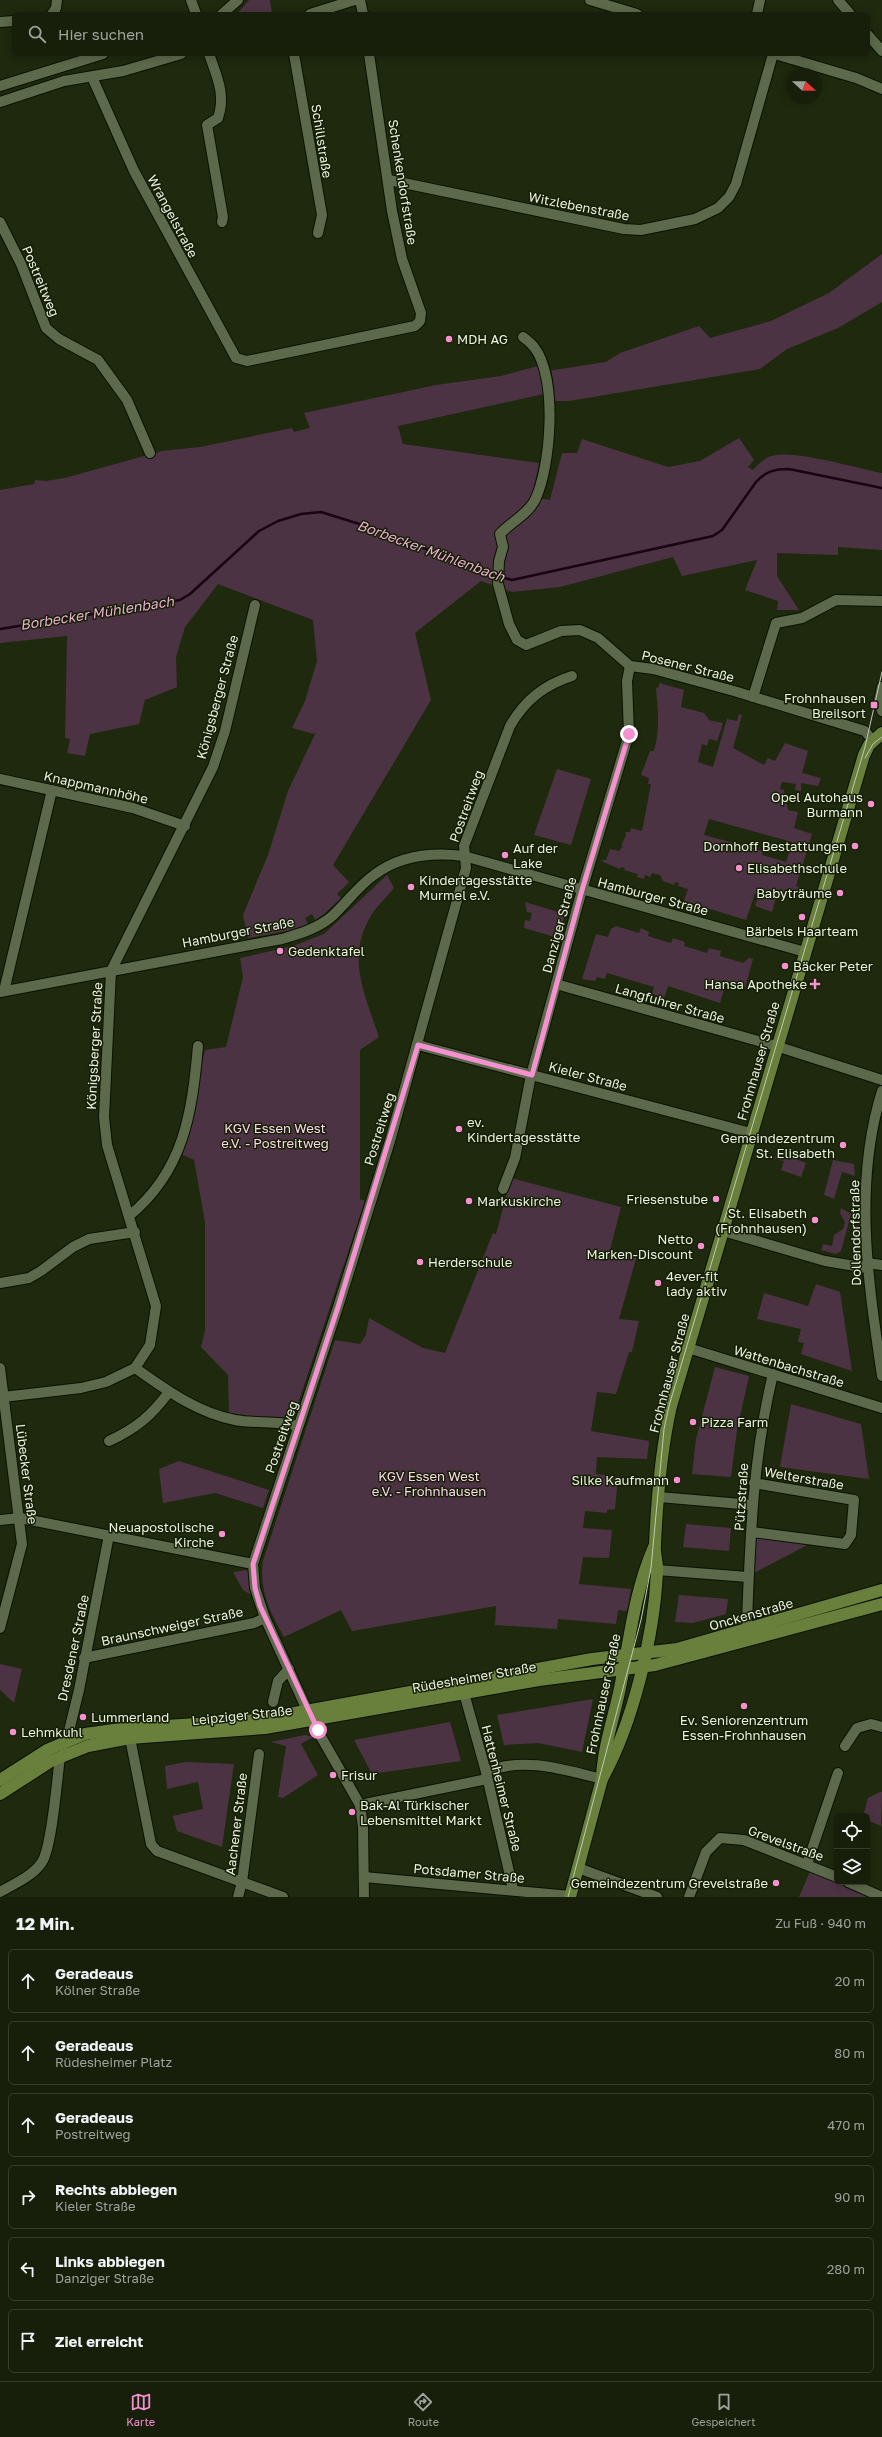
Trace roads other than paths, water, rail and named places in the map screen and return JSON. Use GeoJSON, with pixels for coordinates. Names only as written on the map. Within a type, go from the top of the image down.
{"type":"FeatureCollection","features":[{"type":"Feature","properties":{"kind":"main road","name":"Frohnhauser Straße"},"geometry":{"type":"LineString","coordinates":[[570,1896],[602,1779],[624,1731],[645,1653],[657,1570],[655,1546],[666,1429],[688,1348],[776,1046],[864,755],[878,737]]}},
{"type":"Feature","properties":{"kind":"main road","name":"Frohnhauser Straße"},"geometry":{"type":"LineString","coordinates":[[602,1779],[603,1759],[624,1668],[640,1588],[646,1564],[655,1546]]}},
{"type":"Feature","properties":{"kind":"main road","name":"Onckenstraße"},"geometry":{"type":"LineString","coordinates":[[626,1655],[696,1644],[882,1590]]}},
{"type":"Feature","properties":{"kind":"main road","name":"Onckenstraße"},"geometry":{"type":"LineString","coordinates":[[642,1667],[683,1659],[882,1604]]}},
{"type":"Feature","properties":{"kind":"main road","name":"Rüdesheimer Straße"},"geometry":{"type":"LineString","coordinates":[[310,1716],[592,1659],[626,1655]]}},
{"type":"Feature","properties":{"kind":"main road","name":"Rüdesheimer Straße"},"geometry":{"type":"LineString","coordinates":[[310,1716],[624,1668],[642,1667]]}},
{"type":"Feature","properties":{"kind":"main road","name":"Leipziger Straße"},"geometry":{"type":"LineString","coordinates":[[0,1794],[56,1759],[88,1746],[130,1738],[249,1730],[310,1716]]}},
{"type":"Feature","properties":{"kind":"main road","name":"Leipziger Straße"},"geometry":{"type":"LineString","coordinates":[[0,1780],[67,1739],[85,1734],[121,1729],[310,1716]]}},
{"type":"Feature","properties":{"kind":"street"},"geometry":{"type":"LineString","coordinates":[[53,12],[56,8],[57,0]]}},
{"type":"Feature","properties":{"kind":"street"},"geometry":{"type":"LineString","coordinates":[[224,12],[238,0]]}},
{"type":"Feature","properties":{"kind":"street"},"geometry":{"type":"LineString","coordinates":[[316,12],[355,0]]}},
{"type":"Feature","properties":{"kind":"street"},"geometry":{"type":"LineString","coordinates":[[360,0],[363,12]]}},
{"type":"Feature","properties":{"kind":"street"},"geometry":{"type":"LineString","coordinates":[[590,0],[630,12]]}},
{"type":"Feature","properties":{"kind":"street"},"geometry":{"type":"LineString","coordinates":[[757,12],[760,0]]}},
{"type":"Feature","properties":{"kind":"street"},"geometry":{"type":"LineString","coordinates":[[838,0],[848,12]]}},
{"type":"Feature","properties":{"kind":"street"},"geometry":{"type":"LineString","coordinates":[[0,22],[12,20]]}},
{"type":"Feature","properties":{"kind":"street"},"geometry":{"type":"LineString","coordinates":[[870,37],[882,52]]}},
{"type":"Feature","properties":{"kind":"street"},"geometry":{"type":"LineString","coordinates":[[0,86],[97,56]]}},
{"type":"Feature","properties":{"kind":"street"},"geometry":{"type":"LineString","coordinates":[[0,102],[64,81],[122,71],[174,56]]}},
{"type":"Feature","properties":{"kind":"street"},"geometry":{"type":"LineString","coordinates":[[211,56],[222,94],[222,105],[218,118],[207,125],[223,218],[222,222]]}},
{"type":"Feature","properties":{"kind":"street","name":"Schillstraße"},"geometry":{"type":"LineString","coordinates":[[294,56],[322,215],[318,233]]}},
{"type":"Feature","properties":{"kind":"street","name":"Schenkendorfstraße"},"geometry":{"type":"LineString","coordinates":[[242,361],[281,355],[415,326],[420,321],[421,313],[400,245],[392,211],[389,180],[369,56]]}},
{"type":"Feature","properties":{"kind":"street","name":"Witzlebenstraße"},"geometry":{"type":"LineString","coordinates":[[389,180],[624,229],[641,230],[696,219],[718,208],[736,184],[773,56]]}},
{"type":"Feature","properties":{"kind":"street"},"geometry":{"type":"LineString","coordinates":[[781,56],[856,78],[882,89]]}},
{"type":"Feature","properties":{"kind":"street","name":"Wrangelstraße"},"geometry":{"type":"LineString","coordinates":[[92,77],[134,171],[236,358],[242,361]]}},
{"type":"Feature","properties":{"kind":"street","name":"Postreitweg"},"geometry":{"type":"LineString","coordinates":[[0,222],[21,264],[46,328],[59,339],[98,360],[128,400],[150,453]]}},
{"type":"Feature","properties":{"kind":"street","name":"Posener Straße"},"geometry":{"type":"LineString","coordinates":[[523,336],[535,348],[544,371],[549,395],[547,453],[543,477],[535,501],[523,515],[500,534],[503,547],[498,572],[498,584],[509,624],[522,645],[526,645],[561,631],[580,630],[598,638],[630,666],[653,669],[754,697],[865,731],[878,737]]}},
{"type":"Feature","properties":{"kind":"street"},"geometry":{"type":"LineString","coordinates":[[754,697],[776,623],[802,618],[836,600],[882,601]]}},
{"type":"Feature","properties":{"kind":"street","name":"Königsberger Straße"},"geometry":{"type":"LineString","coordinates":[[135,1368],[150,1345],[154,1333],[156,1306],[107,1145],[104,1117],[111,971],[185,826],[220,747],[255,605]]}},
{"type":"Feature","properties":{"kind":"street","name":"Danziger Straße"},"geometry":{"type":"LineString","coordinates":[[503,1189],[515,1158],[532,1075],[582,890],[629,734],[627,681],[630,666]]}},
{"type":"Feature","properties":{"kind":"street","name":"Postreitweg"},"geometry":{"type":"LineString","coordinates":[[360,1804],[310,1716],[265,1618],[255,1588],[253,1564],[390,1141],[418,1045],[466,868],[464,846],[510,726],[520,708],[547,686],[572,676]]}},
{"type":"Feature","properties":{"kind":"street"},"geometry":{"type":"LineString","coordinates":[[882,687],[879,701],[882,711]]}},
{"type":"Feature","properties":{"kind":"street","name":"Knappmannhöhe"},"geometry":{"type":"LineString","coordinates":[[0,779],[133,808],[185,826]]}},
{"type":"Feature","properties":{"kind":"street"},"geometry":{"type":"LineString","coordinates":[[2,991],[52,790]]}},
{"type":"Feature","properties":{"kind":"street","name":"Hamburger Straße"},"geometry":{"type":"LineString","coordinates":[[2,991],[282,939],[307,932],[330,918],[368,879],[386,866],[412,857],[435,854],[464,856],[805,952]]}},
{"type":"Feature","properties":{"kind":"street","name":"Langfuhrer Straße"},"geometry":{"type":"LineString","coordinates":[[556,984],[776,1046],[882,1080]]}},
{"type":"Feature","properties":{"kind":"street","name":"Kieler Straße"},"geometry":{"type":"LineString","coordinates":[[418,1045],[751,1133]]}},
{"type":"Feature","properties":{"kind":"street"},"geometry":{"type":"LineString","coordinates":[[129,1216],[146,1201],[159,1185],[172,1163],[183,1138],[193,1094],[198,1046]]}},
{"type":"Feature","properties":{"kind":"street","name":"Dollendorfstraße"},"geometry":{"type":"LineString","coordinates":[[882,1091],[868,1148],[865,1207],[867,1266],[882,1376]]}},
{"type":"Feature","properties":{"kind":"street"},"geometry":{"type":"LineString","coordinates":[[723,1231],[825,1261],[867,1266],[882,1265]]}},
{"type":"Feature","properties":{"kind":"street"},"geometry":{"type":"LineString","coordinates":[[0,1283],[29,1278],[42,1271],[73,1247],[89,1239],[134,1232]]}},
{"type":"Feature","properties":{"kind":"street","name":"Wattenbachstraße"},"geometry":{"type":"LineString","coordinates":[[688,1348],[882,1408]]}},
{"type":"Feature","properties":{"kind":"street","name":"Lübecker Straße"},"geometry":{"type":"LineString","coordinates":[[0,1368],[20,1518],[22,1544],[0,1628]]}},
{"type":"Feature","properties":{"kind":"street"},"geometry":{"type":"LineString","coordinates":[[3,1397],[87,1386],[106,1382],[135,1368],[169,1392],[222,1416],[246,1421],[288,1423],[298,1426]]}},
{"type":"Feature","properties":{"kind":"street","name":"Pützstraße"},"geometry":{"type":"LineString","coordinates":[[747,1622],[748,1577],[754,1483],[764,1414],[773,1374]]}},
{"type":"Feature","properties":{"kind":"street"},"geometry":{"type":"LineString","coordinates":[[109,1441],[132,1430],[148,1417],[169,1392]]}},
{"type":"Feature","properties":{"kind":"street","name":"Welterstraße"},"geometry":{"type":"LineString","coordinates":[[752,1532],[845,1544],[850,1535],[854,1500],[754,1483]]}},
{"type":"Feature","properties":{"kind":"street"},"geometry":{"type":"LineString","coordinates":[[659,1497],[753,1505]]}},
{"type":"Feature","properties":{"kind":"street"},"geometry":{"type":"LineString","coordinates":[[0,1520],[20,1518],[253,1564]]}},
{"type":"Feature","properties":{"kind":"street","name":"Dresdener Straße"},"geometry":{"type":"LineString","coordinates":[[0,1892],[25,1878],[42,1862],[49,1843],[56,1759],[67,1739],[109,1535]]}},
{"type":"Feature","properties":{"kind":"street"},"geometry":{"type":"LineString","coordinates":[[657,1570],[748,1577]]}},
{"type":"Feature","properties":{"kind":"street","name":"Braunschweiger Straße"},"geometry":{"type":"LineString","coordinates":[[84,1658],[254,1623],[265,1618]]}},
{"type":"Feature","properties":{"kind":"street"},"geometry":{"type":"LineString","coordinates":[[273,1702],[278,1681],[289,1669]]}},
{"type":"Feature","properties":{"kind":"street","name":"Hattenheimer Straße"},"geometry":{"type":"LineString","coordinates":[[464,1693],[487,1776],[513,1889]]}},
{"type":"Feature","properties":{"kind":"street"},"geometry":{"type":"LineString","coordinates":[[845,1746],[857,1728],[871,1724],[882,1727]]}},
{"type":"Feature","properties":{"kind":"street"},"geometry":{"type":"LineString","coordinates":[[130,1738],[151,1844],[157,1851],[283,1897]]}},
{"type":"Feature","properties":{"kind":"street","name":"Aachener Straße"},"geometry":{"type":"LineString","coordinates":[[238,1897],[242,1882],[259,1754]]}},
{"type":"Feature","properties":{"kind":"street"},"geometry":{"type":"LineString","coordinates":[[364,1897],[363,1827],[360,1804],[487,1776],[520,1765],[541,1766],[602,1779]]}},
{"type":"Feature","properties":{"kind":"street"},"geometry":{"type":"LineString","coordinates":[[807,1864],[838,1773]]}},
{"type":"Feature","properties":{"kind":"street","name":"Grevelstraße"},"geometry":{"type":"LineString","coordinates":[[689,1897],[706,1852],[720,1838],[744,1840],[834,1876]]}},
{"type":"Feature","properties":{"kind":"street"},"geometry":{"type":"LineString","coordinates":[[578,1868],[657,1897]]}},
{"type":"Feature","properties":{"kind":"street","name":"Potsdamer Straße"},"geometry":{"type":"LineString","coordinates":[[364,1877],[513,1889],[570,1896]]}},
{"type":"Feature","properties":{"kind":"street"},"geometry":{"type":"LineString","coordinates":[[855,1885],[882,1897]]}},
{"type":"Feature","properties":{"kind":"waterway","name":"Borbecker Mühlenbach"},"geometry":{"type":"LineString","coordinates":[[501,577],[512,580],[713,536],[722,530],[756,482],[763,475],[779,469],[789,469],[882,488]]}},
{"type":"Feature","properties":{"kind":"waterway","name":"Borbecker Mühlenbach"},"geometry":{"type":"LineString","coordinates":[[0,629],[180,600],[190,594],[259,531],[278,521],[301,514],[321,512],[369,527],[496,576]]}},
{"type":"Feature","properties":{"kind":"tram line"},"geometry":{"type":"LineString","coordinates":[[568,1897],[641,1620],[651,1568],[664,1429],[669,1406],[865,747],[882,672]]}},
{"type":"Feature","properties":{"kind":"tram line"},"geometry":{"type":"LineString","coordinates":[[865,758],[873,744],[882,737]]}},
{"type":"Feature","properties":{"kind":"place","name":"MDH AG"},"geometry":{"type":"Point","coordinates":[449,339]}},
{"type":"Feature","properties":{"kind":"place","name":"Frohnhausen Breilsort"},"geometry":{"type":"Point","coordinates":[874,705]}},
{"type":"Feature","properties":{"kind":"place","name":"Opel Autohaus Burmann"},"geometry":{"type":"Point","coordinates":[871,804]}},
{"type":"Feature","properties":{"kind":"place","name":"Dornhoff Bestattungen"},"geometry":{"type":"Point","coordinates":[855,846]}},
{"type":"Feature","properties":{"kind":"place","name":"Auf der Lake"},"geometry":{"type":"Point","coordinates":[505,855]}},
{"type":"Feature","properties":{"kind":"place","name":"Elisabethschule"},"geometry":{"type":"Point","coordinates":[739,868]}},
{"type":"Feature","properties":{"kind":"place","name":"Kindertagesstätte Murmel e.V."},"geometry":{"type":"Point","coordinates":[411,887]}},
{"type":"Feature","properties":{"kind":"place","name":"Babyträume"},"geometry":{"type":"Point","coordinates":[840,893]}},
{"type":"Feature","properties":{"kind":"place","name":"Bärbels Haarteam"},"geometry":{"type":"Point","coordinates":[802,917]}},
{"type":"Feature","properties":{"kind":"place","name":"Gedenktafel"},"geometry":{"type":"Point","coordinates":[280,951]}},
{"type":"Feature","properties":{"kind":"place","name":"Bäcker Peter"},"geometry":{"type":"Point","coordinates":[785,966]}},
{"type":"Feature","properties":{"kind":"place","name":"Hansa Apotheke"},"geometry":{"type":"Point","coordinates":[815,984]}},
{"type":"Feature","properties":{"kind":"place","name":"ev. Kindertagesstätte"},"geometry":{"type":"Point","coordinates":[459,1129]}},
{"type":"Feature","properties":{"kind":"place","name":"Gemeindezentrum St. Elisabeth"},"geometry":{"type":"Point","coordinates":[843,1145]}},
{"type":"Feature","properties":{"kind":"place","name":"Friesenstube"},"geometry":{"type":"Point","coordinates":[716,1199]}},
{"type":"Feature","properties":{"kind":"place","name":"Markuskirche"},"geometry":{"type":"Point","coordinates":[469,1201]}},
{"type":"Feature","properties":{"kind":"place","name":"St. Elisabeth (Frohnhausen)"},"geometry":{"type":"Point","coordinates":[815,1220]}},
{"type":"Feature","properties":{"kind":"place","name":"Netto Marken-Discount"},"geometry":{"type":"Point","coordinates":[701,1246]}},
{"type":"Feature","properties":{"kind":"place","name":"Herderschule"},"geometry":{"type":"Point","coordinates":[420,1262]}},
{"type":"Feature","properties":{"kind":"place","name":"4ever-fit lady aktiv"},"geometry":{"type":"Point","coordinates":[658,1283]}},
{"type":"Feature","properties":{"kind":"place","name":"Pizza Farm"},"geometry":{"type":"Point","coordinates":[693,1422]}},
{"type":"Feature","properties":{"kind":"place","name":"Silke Kaufmann"},"geometry":{"type":"Point","coordinates":[677,1480]}},
{"type":"Feature","properties":{"kind":"place","name":"Neuapostolische Kirche"},"geometry":{"type":"Point","coordinates":[222,1534]}},
{"type":"Feature","properties":{"kind":"place","name":"Ev. Seniorenzentrum Essen-Frohnhausen"},"geometry":{"type":"Point","coordinates":[744,1706]}},
{"type":"Feature","properties":{"kind":"place","name":"Lummerland"},"geometry":{"type":"Point","coordinates":[83,1717]}},
{"type":"Feature","properties":{"kind":"place","name":"Lehmkuhl"},"geometry":{"type":"Point","coordinates":[13,1732]}},
{"type":"Feature","properties":{"kind":"place","name":"Frisur"},"geometry":{"type":"Point","coordinates":[333,1775]}},
{"type":"Feature","properties":{"kind":"place","name":"Bak-Al Türkischer Lebensmittel Markt"},"geometry":{"type":"Point","coordinates":[352,1812]}},
{"type":"Feature","properties":{"kind":"place","name":"Gemeindezentrum Grevelstraße"},"geometry":{"type":"Point","coordinates":[776,1883]}},
{"type":"Feature","properties":{"kind":"park label","name":"KGV Essen West e.V. - Postreitweg"},"geometry":{"type":"Point","coordinates":[275,1136]}},
{"type":"Feature","properties":{"kind":"park label","name":"KGV Essen West e.V. - Frohnhausen"},"geometry":{"type":"Point","coordinates":[429,1484]}}]}
